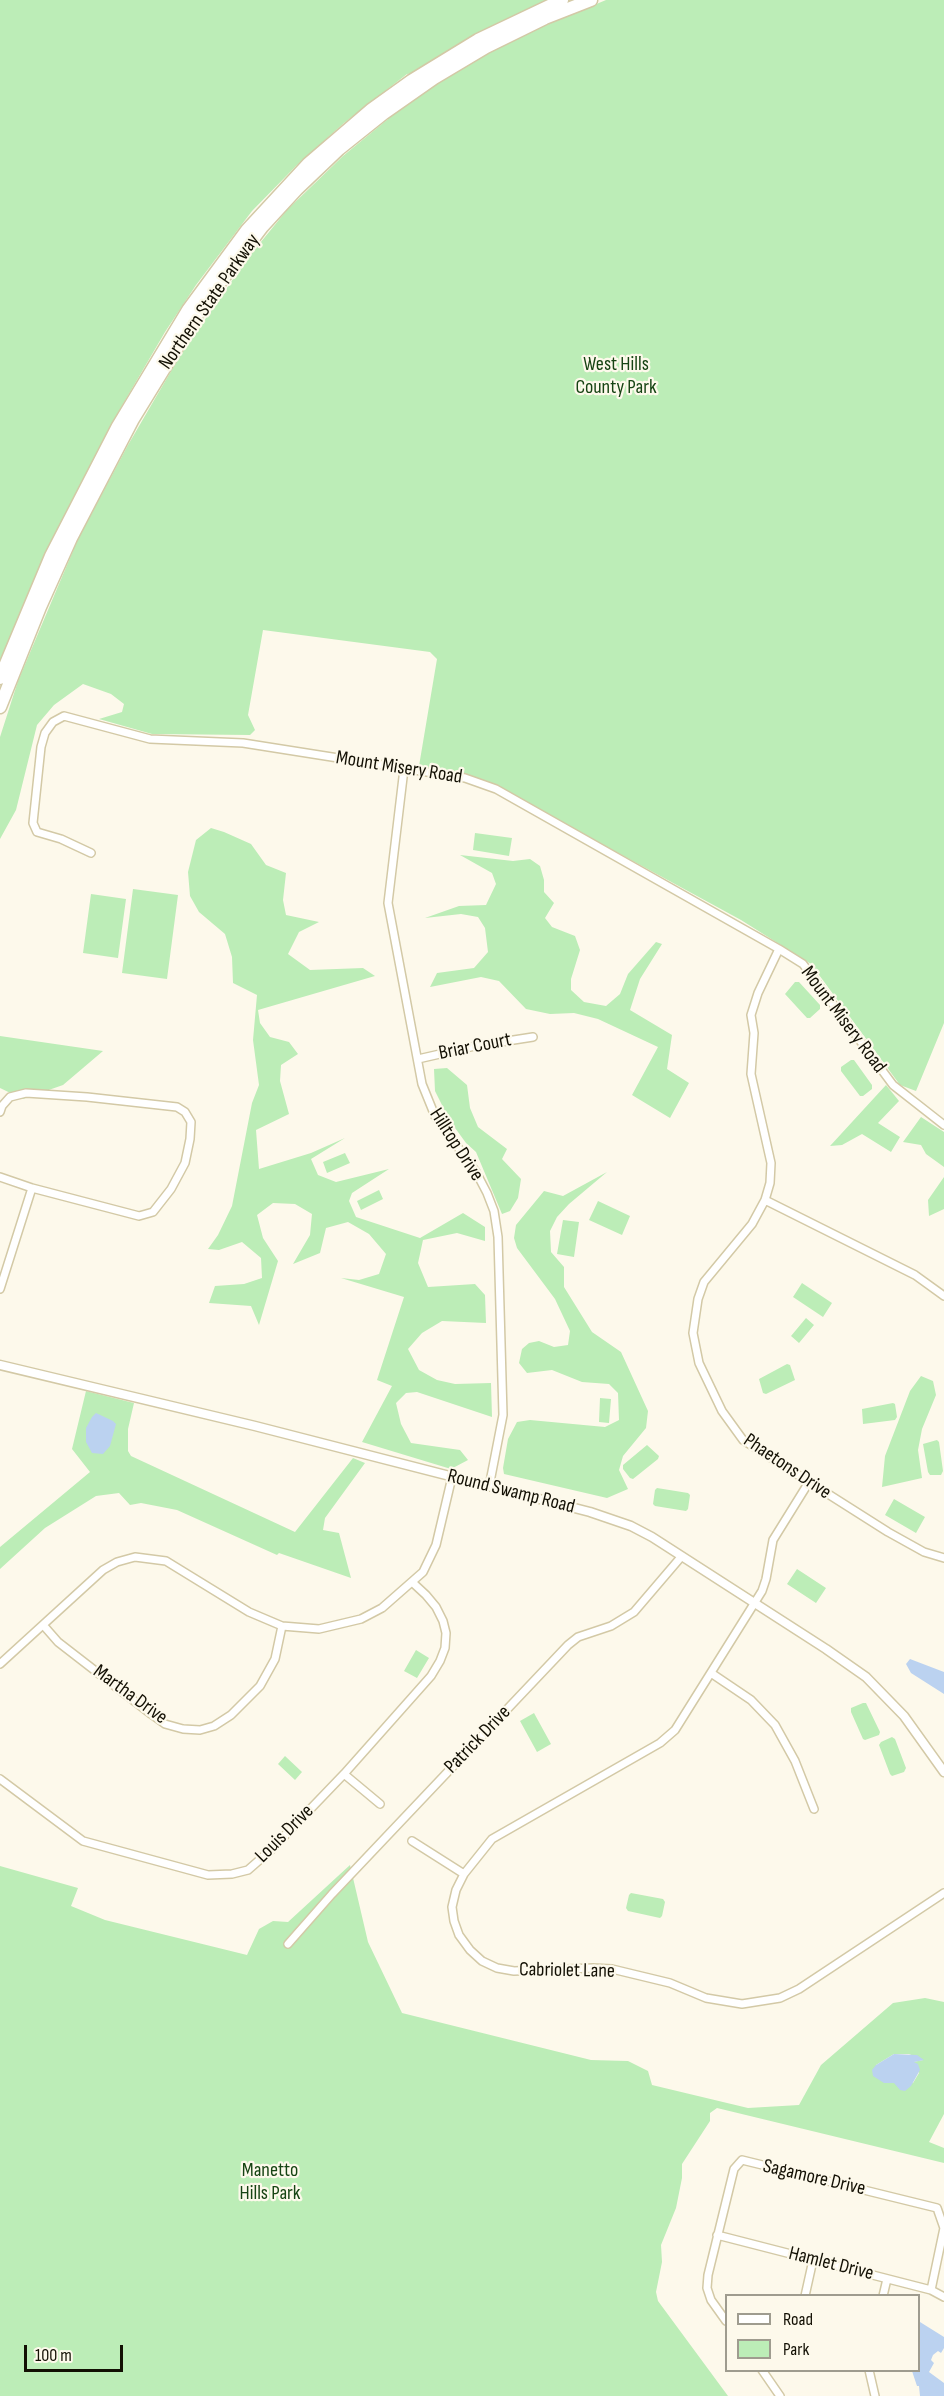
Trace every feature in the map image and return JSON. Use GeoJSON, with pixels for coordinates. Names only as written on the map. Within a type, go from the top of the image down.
{"type":"FeatureCollection","features":[{"type":"Feature","properties":{"kind":"highway","name":"Northern State Parkway"},"geometry":{"type":"LineString","coordinates":[[0,678],[51,556],[118,426],[188,310],[247,230],[308,164],[382,102],[411,81],[478,40],[562,0]]}},
{"type":"Feature","properties":{"kind":"highway","name":"Northern State Parkway"},"geometry":{"type":"LineString","coordinates":[[0,707],[39,607],[71,538],[133,419],[203,305],[262,227],[339,149],[384,113],[434,78],[535,23],[591,0]]}},
{"type":"Feature","properties":{"kind":"street","name":"Mount Misery Road"},"geometry":{"type":"LineString","coordinates":[[91,853],[61,839],[38,832],[33,823],[41,747],[45,733],[53,722],[64,716],[150,739],[243,743],[442,773],[496,789],[803,964],[893,1085],[944,1125]]}},
{"type":"Feature","properties":{"kind":"street","name":"Hilltop Drive"},"geometry":{"type":"LineString","coordinates":[[404,769],[388,903],[422,1084],[435,1116],[476,1172],[494,1211],[499,1252],[504,1395],[503,1415],[489,1487]]}},
{"type":"Feature","properties":{"kind":"street","name":"Phaetons Drive"},"geometry":{"type":"LineString","coordinates":[[779,949],[758,993],[751,1015],[754,1034],[752,1074],[771,1163],[765,1200],[752,1224],[704,1282],[695,1316],[693,1333],[695,1349],[699,1363],[722,1411],[742,1440],[924,1552],[944,1558]]}},
{"type":"Feature","properties":{"kind":"street","name":"Briar Court"},"geometry":{"type":"LineString","coordinates":[[418,1059],[475,1046],[533,1037]]}},
{"type":"Feature","properties":{"kind":"street"},"geometry":{"type":"LineString","coordinates":[[0,1112],[10,1097],[26,1093],[177,1107],[185,1112],[191,1122],[185,1163],[171,1190],[153,1212],[139,1216],[32,1188],[0,1177]]}},
{"type":"Feature","properties":{"kind":"street"},"geometry":{"type":"LineString","coordinates":[[0,1289],[32,1188]]}},
{"type":"Feature","properties":{"kind":"street"},"geometry":{"type":"LineString","coordinates":[[765,1200],[915,1275],[944,1296]]}},
{"type":"Feature","properties":{"kind":"street","name":"Round Swamp Road"},"geometry":{"type":"LineString","coordinates":[[0,1365],[248,1425],[612,1519],[652,1537],[866,1677],[904,1716],[944,1772]]}},
{"type":"Feature","properties":{"kind":"street"},"geometry":{"type":"LineString","coordinates":[[0,1664],[103,1570],[117,1562],[143,1557],[166,1562],[249,1612],[282,1626],[319,1629],[361,1619],[382,1608],[423,1572],[436,1545],[452,1478]]}},
{"type":"Feature","properties":{"kind":"street","name":"Cabriolet Lane"},"geometry":{"type":"LineString","coordinates":[[809,1482],[773,1540],[766,1579],[754,1605],[675,1730],[660,1743],[492,1839],[464,1874],[456,1890],[452,1907],[454,1921],[459,1935],[470,1950],[482,1961],[497,1968],[514,1971],[612,1969],[670,1983],[706,1998],[742,2004],[780,1998],[799,1989],[944,1893]]}},
{"type":"Feature","properties":{"kind":"street","name":"Patrick Drive"},"geometry":{"type":"LineString","coordinates":[[288,1944],[332,1894],[568,1645],[634,1612],[681,1557]]}},
{"type":"Feature","properties":{"kind":"street","name":"Louis Drive"},"geometry":{"type":"LineString","coordinates":[[0,1779],[83,1841],[208,1875],[232,1874],[248,1870],[344,1774],[431,1676],[441,1661],[446,1633],[443,1621],[426,1594],[412,1582]]}},
{"type":"Feature","properties":{"kind":"street","name":"Martha Drive"},"geometry":{"type":"LineString","coordinates":[[44,1626],[58,1642],[165,1724],[183,1729],[200,1730],[214,1726],[231,1714],[260,1686],[275,1659],[282,1626]]}},
{"type":"Feature","properties":{"kind":"street"},"geometry":{"type":"LineString","coordinates":[[711,1673],[751,1700],[776,1725],[795,1761],[814,1809]]}},
{"type":"Feature","properties":{"kind":"street"},"geometry":{"type":"LineString","coordinates":[[344,1774],[380,1804]]}},
{"type":"Feature","properties":{"kind":"street"},"geometry":{"type":"LineString","coordinates":[[412,1841],[464,1874]]}},
{"type":"Feature","properties":{"kind":"street","name":"Sagamore Drive"},"geometry":{"type":"LineString","coordinates":[[725,2320],[711,2300],[707,2288],[708,2275],[734,2169],[742,2160],[938,2208],[944,2228],[931,2290]]}},
{"type":"Feature","properties":{"kind":"street","name":"Hamlet Drive"},"geometry":{"type":"LineString","coordinates":[[717,2235],[931,2290],[944,2297]]}},
{"type":"Feature","properties":{"kind":"street"},"geometry":{"type":"LineString","coordinates":[[805,2294],[813,2260]]}},
{"type":"Feature","properties":{"kind":"street"},"geometry":{"type":"LineString","coordinates":[[883,2294],[887,2279]]}},
{"type":"Feature","properties":{"kind":"street"},"geometry":{"type":"LineString","coordinates":[[766,2372],[780,2396]]}},
{"type":"Feature","properties":{"kind":"street"},"geometry":{"type":"LineString","coordinates":[[869,2372],[875,2396]]}},
{"type":"Feature","properties":{"kind":"green space"},"geometry":{"type":"Polygon","coordinates":[[[0,0],[549,0],[489,28],[416,73],[407,74],[344,123],[296,166],[252,211],[196,285],[165,332],[116,416],[0,667],[0,0]]]}},
{"type":"Feature","properties":{"kind":"green space","name":"West Hills County Park"},"geometry":{"type":"Polygon","coordinates":[[[606,0],[944,0],[944,1023],[916,1091],[900,1085],[811,964],[741,920],[486,781],[419,766],[437,659],[430,652],[263,630],[248,715],[255,730],[250,735],[152,734],[99,719],[122,712],[124,704],[111,694],[83,684],[54,705],[37,725],[16,810],[0,839],[0,737],[18,681],[78,539],[128,445],[181,354],[247,259],[287,210],[343,156],[399,110],[463,66],[530,32],[606,0]]]}},
{"type":"Feature","properties":{"kind":"green space"},"geometry":{"type":"Polygon","coordinates":[[[211,828],[251,844],[266,865],[286,873],[283,900],[286,915],[319,922],[299,932],[288,954],[310,970],[363,968],[375,976],[258,1010],[260,1023],[270,1037],[289,1042],[298,1054],[281,1065],[280,1081],[289,1114],[256,1130],[259,1169],[311,1153],[345,1138],[311,1159],[318,1175],[336,1182],[389,1169],[352,1193],[349,1201],[356,1217],[420,1238],[463,1213],[485,1227],[485,1241],[457,1233],[423,1240],[418,1263],[428,1287],[475,1284],[485,1295],[486,1323],[442,1321],[422,1333],[408,1349],[419,1370],[437,1380],[455,1384],[491,1383],[492,1417],[417,1392],[406,1393],[396,1403],[401,1424],[411,1443],[460,1450],[468,1460],[451,1469],[362,1442],[392,1386],[377,1380],[404,1297],[341,1278],[359,1280],[379,1274],[386,1254],[369,1234],[348,1222],[326,1228],[320,1253],[293,1264],[310,1235],[312,1214],[295,1204],[273,1203],[257,1215],[263,1238],[278,1261],[259,1325],[251,1306],[209,1303],[215,1286],[244,1284],[262,1278],[261,1258],[242,1242],[219,1250],[208,1249],[218,1235],[232,1206],[252,1103],[259,1085],[253,1040],[257,995],[233,983],[232,957],[225,934],[199,912],[190,896],[188,872],[196,840],[211,828]]]}},
{"type":"Feature","properties":{"kind":"green space"},"geometry":{"type":"Polygon","coordinates":[[[475,833],[512,838],[509,856],[473,850],[475,833]]]}},
{"type":"Feature","properties":{"kind":"green space"},"geometry":{"type":"Polygon","coordinates":[[[460,855],[513,861],[530,859],[540,866],[544,880],[544,892],[554,903],[545,918],[552,927],[575,936],[580,950],[571,979],[571,990],[584,1002],[606,1006],[620,994],[628,974],[656,942],[662,944],[640,979],[630,1010],[672,1035],[667,1069],[689,1083],[670,1118],[632,1095],[658,1047],[598,1019],[574,1013],[550,1014],[526,1009],[499,981],[481,977],[430,987],[437,973],[474,968],[488,952],[485,928],[478,917],[461,914],[425,918],[459,906],[486,905],[496,884],[492,873],[460,855]]]}},
{"type":"Feature","properties":{"kind":"green space"},"geometry":{"type":"Polygon","coordinates":[[[133,889],[178,895],[167,979],[122,973],[133,889]]]}},
{"type":"Feature","properties":{"kind":"green space"},"geometry":{"type":"Polygon","coordinates":[[[91,894],[126,899],[118,958],[83,953],[91,894]]]}},
{"type":"Feature","properties":{"kind":"green space"},"geometry":{"type":"Polygon","coordinates":[[[795,982],[799,982],[820,1005],[820,1009],[810,1018],[807,1018],[785,994],[795,982]]]}},
{"type":"Feature","properties":{"kind":"green space"},"geometry":{"type":"Polygon","coordinates":[[[0,1036],[103,1051],[63,1085],[23,1099],[0,1088],[0,1036]]]}},
{"type":"Feature","properties":{"kind":"green space"},"geometry":{"type":"Polygon","coordinates":[[[854,1060],[872,1085],[872,1089],[863,1096],[860,1096],[841,1071],[841,1067],[854,1060]]]}},
{"type":"Feature","properties":{"kind":"green space"},"geometry":{"type":"Polygon","coordinates":[[[447,1068],[467,1085],[470,1108],[478,1127],[507,1149],[502,1159],[521,1179],[518,1198],[510,1211],[502,1214],[476,1152],[466,1143],[450,1121],[435,1091],[434,1069],[447,1068]]]}},
{"type":"Feature","properties":{"kind":"green space"},"geometry":{"type":"Polygon","coordinates":[[[886,1085],[899,1101],[878,1123],[900,1137],[891,1152],[862,1134],[842,1145],[830,1146],[886,1085]]]}},
{"type":"Feature","properties":{"kind":"green space"},"geometry":{"type":"Polygon","coordinates":[[[921,1117],[944,1132],[944,1167],[926,1154],[921,1145],[903,1142],[921,1117]]]}},
{"type":"Feature","properties":{"kind":"green space"},"geometry":{"type":"Polygon","coordinates":[[[345,1153],[350,1163],[327,1173],[323,1162],[345,1153]]]}},
{"type":"Feature","properties":{"kind":"green space"},"geometry":{"type":"Polygon","coordinates":[[[607,1172],[569,1204],[557,1217],[550,1231],[551,1252],[564,1267],[564,1287],[592,1332],[621,1352],[648,1411],[646,1428],[623,1456],[619,1470],[628,1489],[607,1498],[504,1474],[503,1468],[508,1439],[517,1422],[530,1420],[605,1427],[619,1420],[618,1393],[609,1384],[582,1382],[552,1370],[527,1373],[519,1363],[522,1349],[529,1343],[539,1341],[554,1347],[568,1345],[570,1331],[555,1299],[517,1248],[514,1238],[516,1225],[544,1191],[563,1196],[607,1172]]]}},
{"type":"Feature","properties":{"kind":"green space"},"geometry":{"type":"Polygon","coordinates":[[[944,1177],[944,1209],[929,1216],[928,1200],[944,1177]]]}},
{"type":"Feature","properties":{"kind":"green space"},"geometry":{"type":"Polygon","coordinates":[[[379,1190],[383,1199],[361,1210],[357,1201],[379,1190]]]}},
{"type":"Feature","properties":{"kind":"green space"},"geometry":{"type":"Polygon","coordinates":[[[598,1201],[630,1216],[622,1235],[589,1220],[598,1201]]]}},
{"type":"Feature","properties":{"kind":"green space"},"geometry":{"type":"Polygon","coordinates":[[[563,1220],[579,1222],[574,1257],[557,1254],[563,1220]]]}},
{"type":"Feature","properties":{"kind":"green space"},"geometry":{"type":"Polygon","coordinates":[[[802,1283],[832,1303],[823,1317],[793,1297],[802,1283]]]}},
{"type":"Feature","properties":{"kind":"green space"},"geometry":{"type":"Polygon","coordinates":[[[806,1318],[814,1325],[799,1343],[791,1336],[806,1318]]]}},
{"type":"Feature","properties":{"kind":"green space"},"geometry":{"type":"Polygon","coordinates":[[[787,1364],[790,1365],[795,1380],[766,1394],[763,1393],[759,1379],[787,1364]]]}},
{"type":"Feature","properties":{"kind":"green space"},"geometry":{"type":"Polygon","coordinates":[[[921,1376],[933,1381],[936,1395],[922,1429],[918,1450],[922,1478],[882,1487],[885,1456],[910,1391],[921,1376]]]}},
{"type":"Feature","properties":{"kind":"green space"},"geometry":{"type":"Polygon","coordinates":[[[86,1391],[134,1403],[128,1429],[128,1451],[131,1456],[295,1532],[353,1458],[365,1463],[325,1518],[323,1530],[339,1533],[351,1578],[279,1553],[277,1555],[177,1510],[141,1503],[130,1505],[119,1493],[96,1496],[45,1528],[0,1569],[0,1547],[90,1472],[72,1449],[86,1391]]]}},
{"type":"Feature","properties":{"kind":"green space"},"geometry":{"type":"Polygon","coordinates":[[[600,1398],[611,1399],[609,1423],[599,1422],[600,1398]]]}},
{"type":"Feature","properties":{"kind":"green space"},"geometry":{"type":"Polygon","coordinates":[[[893,1403],[897,1417],[895,1420],[863,1424],[862,1409],[893,1403]]]}},
{"type":"Feature","properties":{"kind":"green space"},"geometry":{"type":"Polygon","coordinates":[[[937,1440],[943,1471],[941,1475],[930,1475],[923,1444],[937,1440]]]}},
{"type":"Feature","properties":{"kind":"green space"},"geometry":{"type":"Polygon","coordinates":[[[647,1445],[659,1456],[658,1459],[633,1479],[630,1478],[623,1469],[623,1465],[647,1445]]]}},
{"type":"Feature","properties":{"kind":"green space"},"geometry":{"type":"Polygon","coordinates":[[[657,1488],[688,1493],[690,1495],[688,1509],[686,1511],[655,1506],[653,1504],[657,1488]]]}},
{"type":"Feature","properties":{"kind":"green space"},"geometry":{"type":"Polygon","coordinates":[[[894,1499],[925,1517],[916,1533],[885,1515],[894,1499]]]}},
{"type":"Feature","properties":{"kind":"green space"},"geometry":{"type":"Polygon","coordinates":[[[797,1569],[826,1588],[816,1603],[787,1584],[797,1569]]]}},
{"type":"Feature","properties":{"kind":"green space"},"geometry":{"type":"Polygon","coordinates":[[[416,1650],[429,1658],[417,1678],[404,1671],[416,1650]]]}},
{"type":"Feature","properties":{"kind":"green space"},"geometry":{"type":"Polygon","coordinates":[[[866,1703],[880,1732],[879,1735],[865,1740],[851,1712],[851,1708],[866,1703]]]}},
{"type":"Feature","properties":{"kind":"green space"},"geometry":{"type":"Polygon","coordinates":[[[534,1713],[551,1744],[537,1752],[520,1721],[534,1713]]]}},
{"type":"Feature","properties":{"kind":"green space"},"geometry":{"type":"Polygon","coordinates":[[[892,1737],[895,1739],[906,1768],[904,1772],[892,1776],[879,1745],[892,1737]]]}},
{"type":"Feature","properties":{"kind":"green space"},"geometry":{"type":"Polygon","coordinates":[[[285,1756],[302,1772],[295,1780],[278,1764],[285,1756]]]}},
{"type":"Feature","properties":{"kind":"green space","name":"Manetto Hills Park"},"geometry":{"type":"Polygon","coordinates":[[[350,1865],[368,1942],[402,2013],[591,2060],[628,2061],[648,2071],[652,2085],[748,2108],[799,2105],[821,2065],[893,2003],[925,1998],[944,2002],[944,2114],[929,2142],[944,2148],[944,2163],[717,2108],[710,2113],[710,2121],[682,2164],[682,2178],[676,2208],[661,2245],[662,2262],[656,2292],[658,2301],[728,2396],[0,2396],[0,1866],[78,1888],[71,1906],[105,1920],[247,1955],[259,1929],[273,1921],[288,1922],[350,1865]],[[894,2054],[876,2065],[897,2084],[913,2083],[919,2073],[913,2062],[923,2060],[909,2054],[894,2054]]]}},
{"type":"Feature","properties":{"kind":"green space"},"geometry":{"type":"Polygon","coordinates":[[[631,1893],[663,1899],[665,1902],[662,1916],[660,1918],[628,1911],[626,1908],[631,1893]]]}},
{"type":"Feature","properties":{"kind":"water"},"geometry":{"type":"Polygon","coordinates":[[[96,1413],[116,1424],[110,1446],[103,1454],[92,1453],[86,1442],[86,1428],[96,1413]]]}},
{"type":"Feature","properties":{"kind":"water"},"geometry":{"type":"Polygon","coordinates":[[[910,1659],[944,1672],[944,1694],[911,1673],[906,1664],[910,1659]]]}},
{"type":"Feature","properties":{"kind":"water"},"geometry":{"type":"Polygon","coordinates":[[[894,2054],[917,2055],[924,2060],[914,2062],[918,2064],[920,2070],[911,2086],[905,2091],[900,2090],[894,2083],[884,2083],[873,2076],[872,2070],[876,2065],[894,2054]]]}},
{"type":"Feature","properties":{"kind":"water"},"geometry":{"type":"Polygon","coordinates":[[[920,2322],[944,2337],[944,2348],[941,2353],[938,2351],[933,2355],[931,2360],[934,2363],[929,2372],[944,2383],[944,2396],[920,2396],[919,2386],[917,2386],[912,2372],[920,2372],[920,2322]]]}}]}
